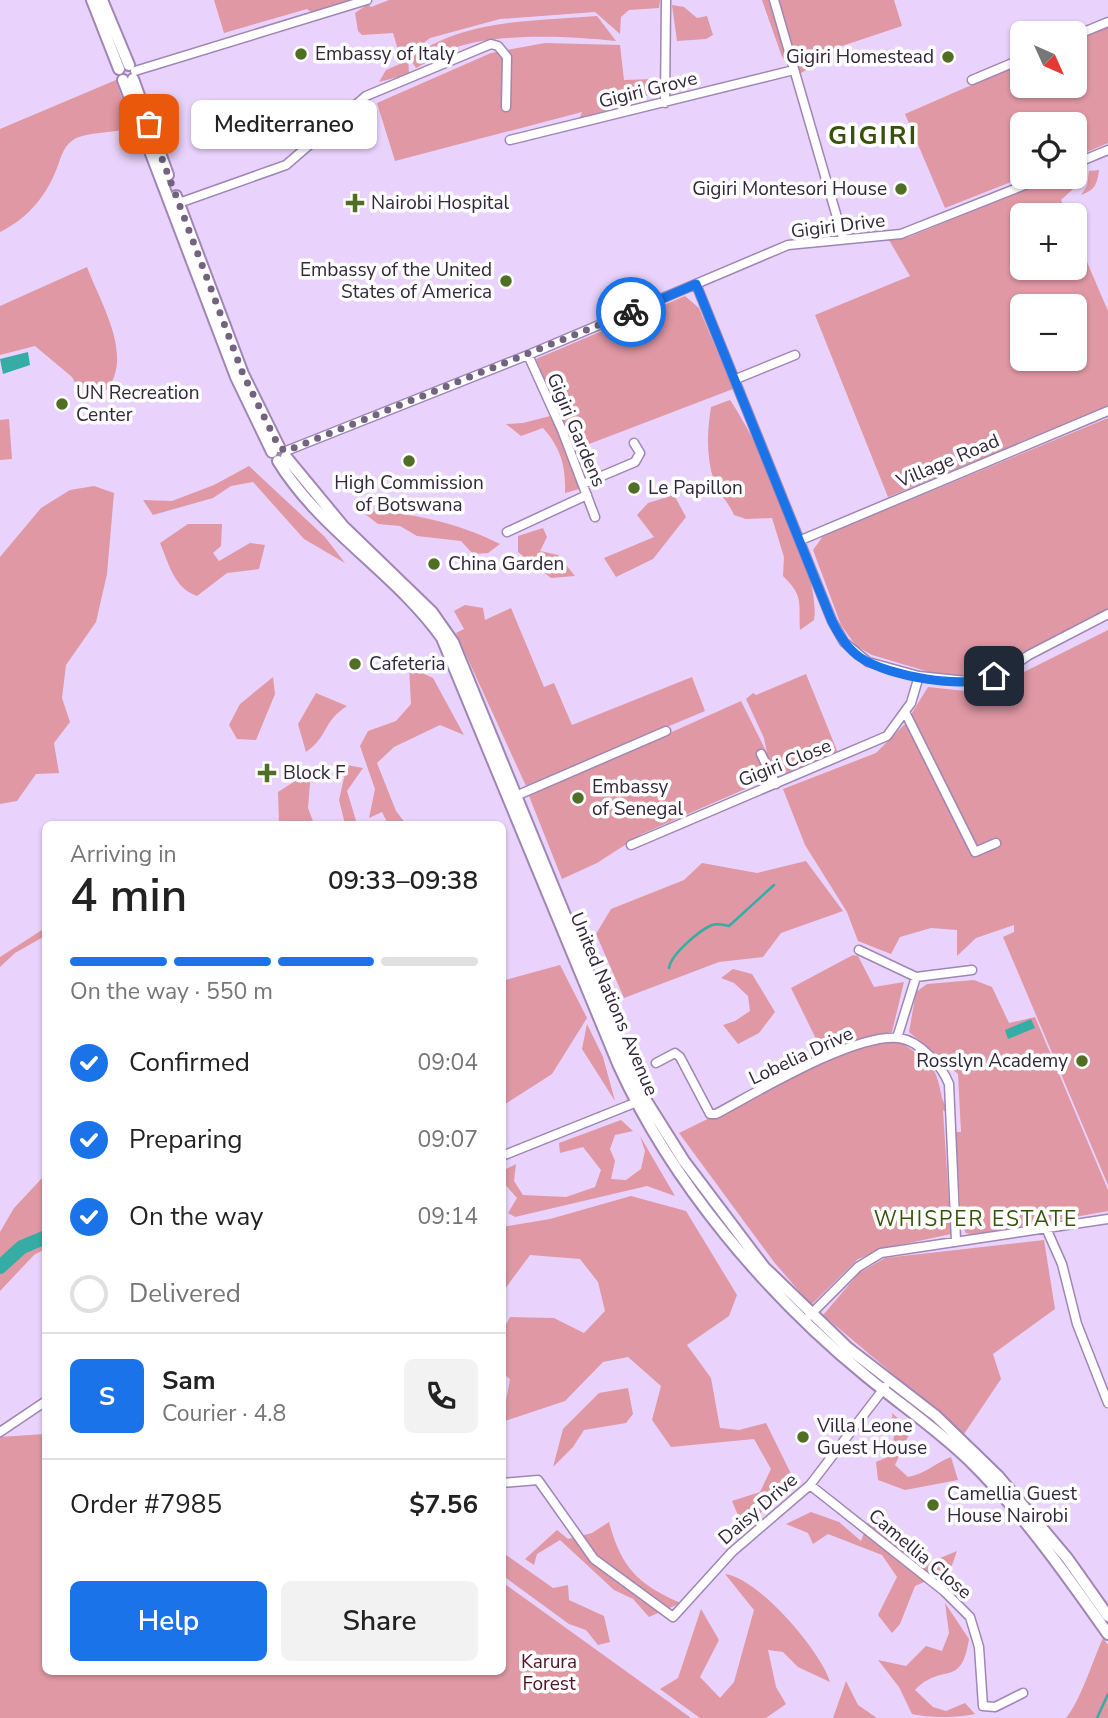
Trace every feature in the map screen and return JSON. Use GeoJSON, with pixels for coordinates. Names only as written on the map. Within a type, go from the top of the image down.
{"type":"FeatureCollection","features":[{"type":"Feature","properties":{"kind":"street","name":"United Nations Avenue"},"geometry":{"type":"LineString","coordinates":[[92,0],[128,73],[243,374],[280,454],[343,527],[445,628],[464,664],[518,795],[540,860]]}},
{"type":"Feature","properties":{"kind":"street","name":"United Nations Avenue"},"geometry":{"type":"LineString","coordinates":[[102,0],[236,377],[319,515],[419,610],[442,638],[540,860],[640,1101],[671,1157],[744,1256],[938,1431],[1002,1495],[1045,1546],[1108,1634]]}},
{"type":"Feature","properties":{"kind":"street"},"geometry":{"type":"LineString","coordinates":[[128,73],[367,0]]}},
{"type":"Feature","properties":{"kind":"street"},"geometry":{"type":"LineString","coordinates":[[665,103],[666,0]]}},
{"type":"Feature","properties":{"kind":"street"},"geometry":{"type":"LineString","coordinates":[[774,0],[843,238]]}},
{"type":"Feature","properties":{"kind":"street"},"geometry":{"type":"LineString","coordinates":[[1087,31],[1108,22]]}},
{"type":"Feature","properties":{"kind":"street"},"geometry":{"type":"LineString","coordinates":[[179,203],[286,166],[366,96],[491,44],[498,46],[507,57],[506,107]]}},
{"type":"Feature","properties":{"kind":"street"},"geometry":{"type":"LineString","coordinates":[[972,80],[1010,64]]}},
{"type":"Feature","properties":{"kind":"street","name":"Gigiri Grove"},"geometry":{"type":"LineString","coordinates":[[510,140],[794,70]]}},
{"type":"Feature","properties":{"kind":"street"},"geometry":{"type":"LineString","coordinates":[[1087,159],[1108,150]]}},
{"type":"Feature","properties":{"kind":"street","name":"Gigiri Drive"},"geometry":{"type":"LineString","coordinates":[[280,454],[527,355],[788,245],[901,234],[1015,189]]}},
{"type":"Feature","properties":{"kind":"street"},"geometry":{"type":"LineString","coordinates":[[696,284],[831,619],[844,642],[868,662],[952,682],[987,679],[1108,614]]}},
{"type":"Feature","properties":{"kind":"street","name":"Gigiri Gardens"},"geometry":{"type":"LineString","coordinates":[[527,355],[595,517]]}},
{"type":"Feature","properties":{"kind":"street"},"geometry":{"type":"LineString","coordinates":[[736,379],[795,355]]}},
{"type":"Feature","properties":{"kind":"street","name":"Village Road"},"geometry":{"type":"LineString","coordinates":[[801,540],[1108,411]]}},
{"type":"Feature","properties":{"kind":"street"},"geometry":{"type":"LineString","coordinates":[[583,484],[635,462],[639,453],[635,443]]}},
{"type":"Feature","properties":{"kind":"street"},"geometry":{"type":"LineString","coordinates":[[507,532],[587,495]]}},
{"type":"Feature","properties":{"kind":"street","name":"Gigiri Close"},"geometry":{"type":"LineString","coordinates":[[631,845],[874,744],[898,725],[911,703],[919,676]]}},
{"type":"Feature","properties":{"kind":"street"},"geometry":{"type":"LineString","coordinates":[[905,712],[975,852],[996,843]]}},
{"type":"Feature","properties":{"kind":"street"},"geometry":{"type":"LineString","coordinates":[[518,795],[666,731]]}},
{"type":"Feature","properties":{"kind":"street"},"geometry":{"type":"LineString","coordinates":[[761,754],[776,784]]}},
{"type":"Feature","properties":{"kind":"street"},"geometry":{"type":"LineString","coordinates":[[859,950],[916,977],[972,970]]}},
{"type":"Feature","properties":{"kind":"street"},"geometry":{"type":"LineString","coordinates":[[916,977],[897,1038],[915,1046],[938,1064],[949,1084],[956,1241]]}},
{"type":"Feature","properties":{"kind":"street","name":"Lobelia Drive"},"geometry":{"type":"LineString","coordinates":[[656,1063],[675,1053],[680,1057],[710,1114],[716,1114],[845,1049],[897,1038]]}},
{"type":"Feature","properties":{"kind":"street"},"geometry":{"type":"LineString","coordinates":[[506,1155],[640,1101]]}},
{"type":"Feature","properties":{"kind":"street"},"geometry":{"type":"LineString","coordinates":[[809,1317],[858,1267],[881,1253],[1108,1219]]}},
{"type":"Feature","properties":{"kind":"street"},"geometry":{"type":"LineString","coordinates":[[1045,1228],[1062,1264],[1077,1324],[1108,1403]]}},
{"type":"Feature","properties":{"kind":"street","name":"United Nations Avenue"},"geometry":{"type":"LineString","coordinates":[[883,1384],[936,1416],[998,1475],[1067,1558],[1108,1616]]}},
{"type":"Feature","properties":{"kind":"street","name":"Daisy Drive"},"geometry":{"type":"LineString","coordinates":[[506,1483],[537,1480],[594,1559],[673,1615],[680,1612],[732,1552],[810,1485],[883,1384]]}},
{"type":"Feature","properties":{"kind":"street"},"geometry":{"type":"LineString","coordinates":[[0,1432],[42,1404]]}},
{"type":"Feature","properties":{"kind":"street","name":"Camellia Close"},"geometry":{"type":"LineString","coordinates":[[810,1485],[944,1591],[970,1617],[979,1647],[983,1706],[995,1707],[1023,1693]]}},
{"type":"Feature","properties":{"kind":"green space"},"geometry":{"type":"Polygon","coordinates":[[[214,0],[350,0],[343,6],[311,12],[307,9],[224,33],[214,0]]]}},
{"type":"Feature","properties":{"kind":"green space"},"geometry":{"type":"Polygon","coordinates":[[[389,0],[660,0],[659,8],[629,10],[621,17],[620,34],[595,12],[500,19],[430,38],[408,55],[409,74],[379,82],[386,70],[402,63],[393,33],[362,35],[358,31],[355,13],[368,4],[371,7],[389,0]]]}},
{"type":"Feature","properties":{"kind":"green space"},"geometry":{"type":"Polygon","coordinates":[[[762,0],[894,0],[902,26],[827,51],[824,60],[801,73],[782,57],[762,0]]]}},
{"type":"Feature","properties":{"kind":"green space"},"geometry":{"type":"Polygon","coordinates":[[[672,5],[684,7],[697,18],[707,16],[713,35],[706,39],[677,41],[672,5]]]}},
{"type":"Feature","properties":{"kind":"green space"},"geometry":{"type":"Polygon","coordinates":[[[597,16],[616,41],[517,37],[460,46],[416,68],[410,59],[430,46],[475,29],[524,21],[597,16]]]}},
{"type":"Feature","properties":{"kind":"green space"},"geometry":{"type":"Polygon","coordinates":[[[1108,25],[1108,143],[1087,152],[1087,112],[1010,112],[1010,182],[945,208],[905,114],[1010,68],[1010,98],[1087,98],[1087,35],[1108,25]]]}},
{"type":"Feature","properties":{"kind":"green space"},"geometry":{"type":"Polygon","coordinates":[[[545,43],[620,45],[624,80],[653,79],[654,94],[611,104],[613,108],[579,120],[582,112],[395,161],[377,103],[491,53],[545,43]]]}},
{"type":"Feature","properties":{"kind":"green space"},"geometry":{"type":"Polygon","coordinates":[[[116,80],[132,129],[78,137],[69,143],[51,183],[39,200],[18,221],[0,232],[0,129],[116,80]]]}},
{"type":"Feature","properties":{"kind":"green space"},"geometry":{"type":"Polygon","coordinates":[[[1099,170],[1097,180],[1089,191],[1081,195],[1087,189],[1089,171],[1099,170]]]}},
{"type":"Feature","properties":{"kind":"green space"},"geometry":{"type":"Polygon","coordinates":[[[1027,189],[1073,189],[1061,200],[1062,203],[1010,203],[1010,280],[1087,280],[1087,262],[1108,311],[1108,406],[888,497],[815,315],[910,276],[889,240],[909,237],[1027,189]]]}},
{"type":"Feature","properties":{"kind":"green space"},"geometry":{"type":"Polygon","coordinates":[[[87,267],[112,328],[117,360],[115,374],[108,388],[85,402],[72,377],[35,346],[0,355],[0,306],[87,267]]]}},
{"type":"Feature","properties":{"kind":"green space"},"geometry":{"type":"Polygon","coordinates":[[[685,296],[699,308],[733,389],[576,449],[573,443],[579,489],[565,493],[561,458],[543,428],[521,436],[506,424],[523,423],[558,414],[536,359],[685,296]]]}},
{"type":"Feature","properties":{"kind":"green space"},"geometry":{"type":"Polygon","coordinates":[[[730,400],[756,445],[786,508],[808,572],[814,599],[814,620],[800,630],[798,595],[783,576],[784,557],[772,518],[746,519],[734,515],[714,481],[708,444],[711,407],[730,400]]]}},
{"type":"Feature","properties":{"kind":"green space"},"geometry":{"type":"Polygon","coordinates":[[[1108,418],[1108,611],[1086,619],[987,677],[939,675],[872,655],[856,646],[841,625],[813,550],[823,536],[1108,418]]]}},
{"type":"Feature","properties":{"kind":"green space"},"geometry":{"type":"Polygon","coordinates":[[[9,419],[12,459],[0,460],[0,420],[9,419]]]}},
{"type":"Feature","properties":{"kind":"green space"},"geometry":{"type":"Polygon","coordinates":[[[249,466],[325,537],[345,563],[304,539],[253,482],[231,486],[213,498],[153,515],[143,500],[172,501],[214,485],[249,466]]]}},
{"type":"Feature","properties":{"kind":"green space"},"geometry":{"type":"Polygon","coordinates":[[[94,486],[114,493],[107,574],[96,622],[66,665],[62,698],[70,722],[54,743],[59,773],[36,774],[17,801],[0,804],[0,557],[41,508],[70,490],[94,486]]]}},
{"type":"Feature","properties":{"kind":"green space"},"geometry":{"type":"Polygon","coordinates":[[[674,495],[686,517],[653,559],[616,577],[604,558],[654,537],[637,515],[648,503],[674,495]]]}},
{"type":"Feature","properties":{"kind":"green space"},"geometry":{"type":"Polygon","coordinates":[[[361,511],[397,513],[432,520],[467,530],[500,544],[488,553],[473,554],[461,541],[417,536],[400,526],[378,524],[361,511]]]}},
{"type":"Feature","properties":{"kind":"green space"},"geometry":{"type":"Polygon","coordinates":[[[188,524],[222,524],[221,546],[213,553],[219,561],[250,543],[265,545],[259,569],[227,573],[197,596],[189,592],[173,574],[160,543],[188,524]]]}},
{"type":"Feature","properties":{"kind":"green space"},"geometry":{"type":"Polygon","coordinates":[[[543,528],[547,537],[540,551],[558,555],[575,576],[551,578],[518,552],[518,536],[543,528]]]}},
{"type":"Feature","properties":{"kind":"green space"},"geometry":{"type":"Polygon","coordinates":[[[465,605],[483,608],[485,620],[511,608],[544,687],[554,683],[572,725],[692,677],[705,711],[526,786],[456,633],[464,629],[454,611],[465,605]]]}},
{"type":"Feature","properties":{"kind":"green space"},"geometry":{"type":"Polygon","coordinates":[[[1108,630],[1108,1185],[1003,937],[1014,932],[1014,925],[976,938],[957,956],[957,930],[931,928],[900,937],[891,954],[858,941],[847,912],[805,845],[783,789],[876,753],[905,724],[928,687],[975,692],[1014,677],[1108,630]]]}},
{"type":"Feature","properties":{"kind":"green space"},"geometry":{"type":"Polygon","coordinates":[[[409,667],[433,678],[464,735],[440,725],[394,747],[377,763],[396,811],[404,821],[386,821],[382,812],[369,818],[375,789],[360,746],[368,731],[396,721],[411,704],[409,667]]]}},
{"type":"Feature","properties":{"kind":"green space"},"geometry":{"type":"Polygon","coordinates":[[[806,674],[838,753],[781,775],[775,762],[771,761],[777,775],[642,834],[597,863],[562,879],[529,796],[741,701],[767,753],[764,738],[746,699],[753,693],[756,695],[806,674]]]}},
{"type":"Feature","properties":{"kind":"green space"},"geometry":{"type":"Polygon","coordinates":[[[273,677],[275,694],[256,740],[237,739],[229,725],[240,704],[273,677]]]}},
{"type":"Feature","properties":{"kind":"green space"},"geometry":{"type":"Polygon","coordinates":[[[316,693],[347,706],[333,718],[319,740],[306,752],[298,724],[316,693]]]}},
{"type":"Feature","properties":{"kind":"green space"},"geometry":{"type":"Polygon","coordinates":[[[347,765],[363,768],[347,791],[356,821],[344,821],[339,800],[347,765]]]}},
{"type":"Feature","properties":{"kind":"green space"},"geometry":{"type":"Polygon","coordinates":[[[311,771],[308,808],[313,821],[279,821],[278,792],[311,771]]]}},
{"type":"Feature","properties":{"kind":"green space"},"geometry":{"type":"Polygon","coordinates":[[[806,861],[843,911],[781,933],[763,957],[719,962],[624,998],[596,934],[611,909],[684,880],[702,863],[757,873],[806,861]]]}},
{"type":"Feature","properties":{"kind":"green space"},"geometry":{"type":"Polygon","coordinates":[[[42,930],[42,938],[15,953],[0,967],[0,957],[42,930]]]}},
{"type":"Feature","properties":{"kind":"green space"},"geometry":{"type":"Polygon","coordinates":[[[853,955],[858,956],[874,987],[904,982],[892,1032],[852,1040],[823,1053],[791,988],[853,955]]]}},
{"type":"Feature","properties":{"kind":"green space"},"geometry":{"type":"Polygon","coordinates":[[[560,965],[587,1018],[552,1074],[506,1103],[506,980],[560,965]]]}},
{"type":"Feature","properties":{"kind":"green space"},"geometry":{"type":"Polygon","coordinates":[[[733,969],[752,974],[775,1012],[759,1033],[738,1044],[723,1025],[750,1011],[748,996],[734,983],[721,978],[733,969]]]}},
{"type":"Feature","properties":{"kind":"green space"},"geometry":{"type":"Polygon","coordinates":[[[974,980],[992,987],[1009,1023],[1035,1017],[1108,1190],[1108,1211],[974,1235],[966,1233],[961,1224],[956,1132],[961,1132],[958,1074],[909,1032],[916,992],[927,984],[974,980]]]}},
{"type":"Feature","properties":{"kind":"green space"},"geometry":{"type":"Polygon","coordinates":[[[587,1024],[603,1057],[615,1101],[582,1049],[587,1024]]]}},
{"type":"Feature","properties":{"kind":"green space"},"geometry":{"type":"Polygon","coordinates":[[[898,1040],[929,1063],[946,1109],[947,1113],[943,1110],[951,1234],[886,1248],[858,1259],[811,1305],[774,1262],[679,1133],[844,1052],[898,1040]]]}},
{"type":"Feature","properties":{"kind":"green space"},"geometry":{"type":"Polygon","coordinates":[[[621,1120],[633,1131],[615,1135],[610,1149],[615,1161],[611,1179],[626,1180],[641,1169],[645,1151],[640,1136],[675,1196],[647,1186],[515,1217],[508,1213],[517,1198],[506,1186],[506,1169],[516,1164],[514,1181],[523,1195],[566,1197],[595,1187],[601,1170],[583,1147],[560,1153],[559,1143],[621,1120]]]}},
{"type":"Feature","properties":{"kind":"green space"},"geometry":{"type":"Polygon","coordinates":[[[42,1178],[42,1251],[34,1255],[0,1291],[0,1232],[14,1208],[42,1178]]]}},
{"type":"Feature","properties":{"kind":"green space"},"geometry":{"type":"Polygon","coordinates":[[[631,1196],[686,1211],[737,1295],[729,1316],[687,1345],[711,1378],[720,1428],[739,1430],[766,1423],[796,1484],[743,1527],[732,1501],[760,1492],[771,1469],[754,1439],[671,1447],[652,1420],[661,1386],[628,1357],[603,1362],[565,1401],[506,1421],[510,1379],[506,1376],[506,1324],[510,1317],[554,1318],[584,1333],[605,1311],[598,1282],[580,1259],[530,1255],[506,1288],[506,1226],[550,1219],[631,1196]]]}},
{"type":"Feature","properties":{"kind":"green space"},"geometry":{"type":"Polygon","coordinates":[[[1044,1240],[1055,1309],[993,1354],[1001,1379],[964,1434],[823,1315],[859,1273],[885,1258],[1044,1240]]]}},
{"type":"Feature","properties":{"kind":"green space"},"geometry":{"type":"Polygon","coordinates":[[[628,1388],[633,1414],[626,1423],[584,1430],[573,1447],[553,1467],[563,1429],[599,1393],[628,1388]]]}},
{"type":"Feature","properties":{"kind":"green space"},"geometry":{"type":"Polygon","coordinates":[[[892,1413],[911,1430],[895,1465],[908,1477],[951,1457],[958,1480],[905,1490],[878,1480],[876,1462],[890,1456],[894,1437],[892,1413]]]}},
{"type":"Feature","properties":{"kind":"green space","name":"Karura Forest"},"geometry":{"type":"Polygon","coordinates":[[[42,1434],[42,1675],[506,1675],[506,1585],[691,1718],[0,1718],[0,1437],[42,1434]]]}},
{"type":"Feature","properties":{"kind":"green space"},"geometry":{"type":"Polygon","coordinates":[[[811,1512],[839,1522],[861,1541],[870,1518],[919,1558],[933,1561],[957,1551],[950,1571],[915,1586],[900,1624],[892,1633],[878,1615],[897,1577],[882,1555],[828,1534],[813,1544],[808,1533],[786,1524],[811,1512]]]}},
{"type":"Feature","properties":{"kind":"green space"},"geometry":{"type":"Polygon","coordinates":[[[609,1522],[619,1551],[633,1573],[653,1589],[681,1603],[649,1617],[633,1599],[614,1590],[560,1540],[537,1554],[534,1565],[525,1559],[557,1530],[568,1539],[592,1533],[609,1522]]]}},
{"type":"Feature","properties":{"kind":"green space"},"geometry":{"type":"Polygon","coordinates":[[[506,1555],[553,1588],[568,1585],[569,1600],[604,1616],[610,1642],[598,1645],[586,1630],[569,1624],[506,1578],[506,1555]]]}},
{"type":"Feature","properties":{"kind":"green space"},"geometry":{"type":"Polygon","coordinates":[[[725,1574],[738,1578],[770,1601],[814,1652],[830,1682],[798,1667],[783,1652],[768,1650],[776,1687],[786,1704],[766,1718],[700,1718],[660,1689],[678,1678],[701,1609],[719,1640],[700,1677],[720,1698],[734,1682],[754,1610],[725,1574]]]}},
{"type":"Feature","properties":{"kind":"green space"},"geometry":{"type":"Polygon","coordinates":[[[945,1603],[969,1639],[966,1655],[956,1670],[934,1677],[915,1690],[933,1707],[946,1711],[965,1703],[975,1714],[944,1717],[912,1714],[899,1687],[878,1660],[906,1666],[926,1646],[942,1651],[949,1633],[945,1603]]]}},
{"type":"Feature","properties":{"kind":"green space"},"geometry":{"type":"Polygon","coordinates":[[[1103,1638],[1108,1645],[1108,1718],[1066,1718],[1081,1691],[1103,1638]]]}},
{"type":"Feature","properties":{"kind":"green space"},"geometry":{"type":"Polygon","coordinates":[[[846,1681],[858,1705],[877,1718],[833,1718],[846,1681]]]}},
{"type":"Feature","properties":{"kind":"shaded area"},"geometry":{"type":"Polygon","coordinates":[[[28,352],[30,365],[3,374],[0,359],[28,352]]]}},
{"type":"Feature","properties":{"kind":"shaded area"},"geometry":{"type":"Polygon","coordinates":[[[1031,1019],[1035,1028],[1008,1039],[1005,1030],[1031,1019]]]}},
{"type":"Feature","properties":{"kind":"waterway"},"geometry":{"type":"LineString","coordinates":[[669,968],[680,950],[700,932],[712,925],[729,926],[774,885]]}},
{"type":"Feature","properties":{"kind":"waterway"},"geometry":{"type":"LineString","coordinates":[[0,1267],[22,1247],[42,1239]]}},
{"type":"Feature","properties":{"kind":"waterway"},"geometry":{"type":"LineString","coordinates":[[1097,1718],[1108,1694]]}},
{"type":"Feature","properties":{"kind":"way so far"},"geometry":{"type":"LineString","coordinates":[[149,124],[243,374],[279,447],[286,451],[631,312]]}},
{"type":"Feature","properties":{"kind":"place","name":"Embassy of Italy"},"geometry":{"type":"Point","coordinates":[301,54]}},
{"type":"Feature","properties":{"kind":"place","name":"Gigiri Homestead"},"geometry":{"type":"Point","coordinates":[948,57]}},
{"type":"Feature","properties":{"kind":"place","name":"Mediterraneo"},"geometry":{"type":"Point","coordinates":[149,124]}},
{"type":"Feature","properties":{"kind":"place","name":"Gigiri Montesori House"},"geometry":{"type":"Point","coordinates":[901,189]}},
{"type":"Feature","properties":{"kind":"place","name":"Nairobi Hospital"},"geometry":{"type":"Point","coordinates":[355,203]}},
{"type":"Feature","properties":{"kind":"place","name":"Embassy of the United States of America"},"geometry":{"type":"Point","coordinates":[506,281]}},
{"type":"Feature","properties":{"kind":"place","name":"UN Recreation Center"},"geometry":{"type":"Point","coordinates":[62,404]}},
{"type":"Feature","properties":{"kind":"place","name":"High Commission of Botswana"},"geometry":{"type":"Point","coordinates":[409,461]}},
{"type":"Feature","properties":{"kind":"place","name":"Le Papillon"},"geometry":{"type":"Point","coordinates":[634,488]}},
{"type":"Feature","properties":{"kind":"place","name":"China Garden"},"geometry":{"type":"Point","coordinates":[434,564]}},
{"type":"Feature","properties":{"kind":"place","name":"Cafeteria"},"geometry":{"type":"Point","coordinates":[355,664]}},
{"type":"Feature","properties":{"kind":"place","name":"Block F"},"geometry":{"type":"Point","coordinates":[267,773]}},
{"type":"Feature","properties":{"kind":"place","name":"Embassy of Senegal"},"geometry":{"type":"Point","coordinates":[578,798]}},
{"type":"Feature","properties":{"kind":"place","name":"Rosslyn Academy"},"geometry":{"type":"Point","coordinates":[1082,1061]}},
{"type":"Feature","properties":{"kind":"place","name":"Villa Leone Guest House"},"geometry":{"type":"Point","coordinates":[803,1437]}},
{"type":"Feature","properties":{"kind":"place","name":"Camellia Guest House Nairobi"},"geometry":{"type":"Point","coordinates":[933,1505]}},
{"type":"Feature","properties":{"kind":"district","name":"GIGIRI"},"geometry":{"type":"Point","coordinates":[873,135]}},
{"type":"Feature","properties":{"kind":"district","name":"WHISPER ESTATE"},"geometry":{"type":"Point","coordinates":[976,1219]}},
{"type":"Feature","properties":{"kind":"route"},"geometry":{"type":"LineString","coordinates":[[631,312],[696,284],[831,619],[837,632],[853,652],[876,665],[952,682],[976,682],[994,676]]}}]}
